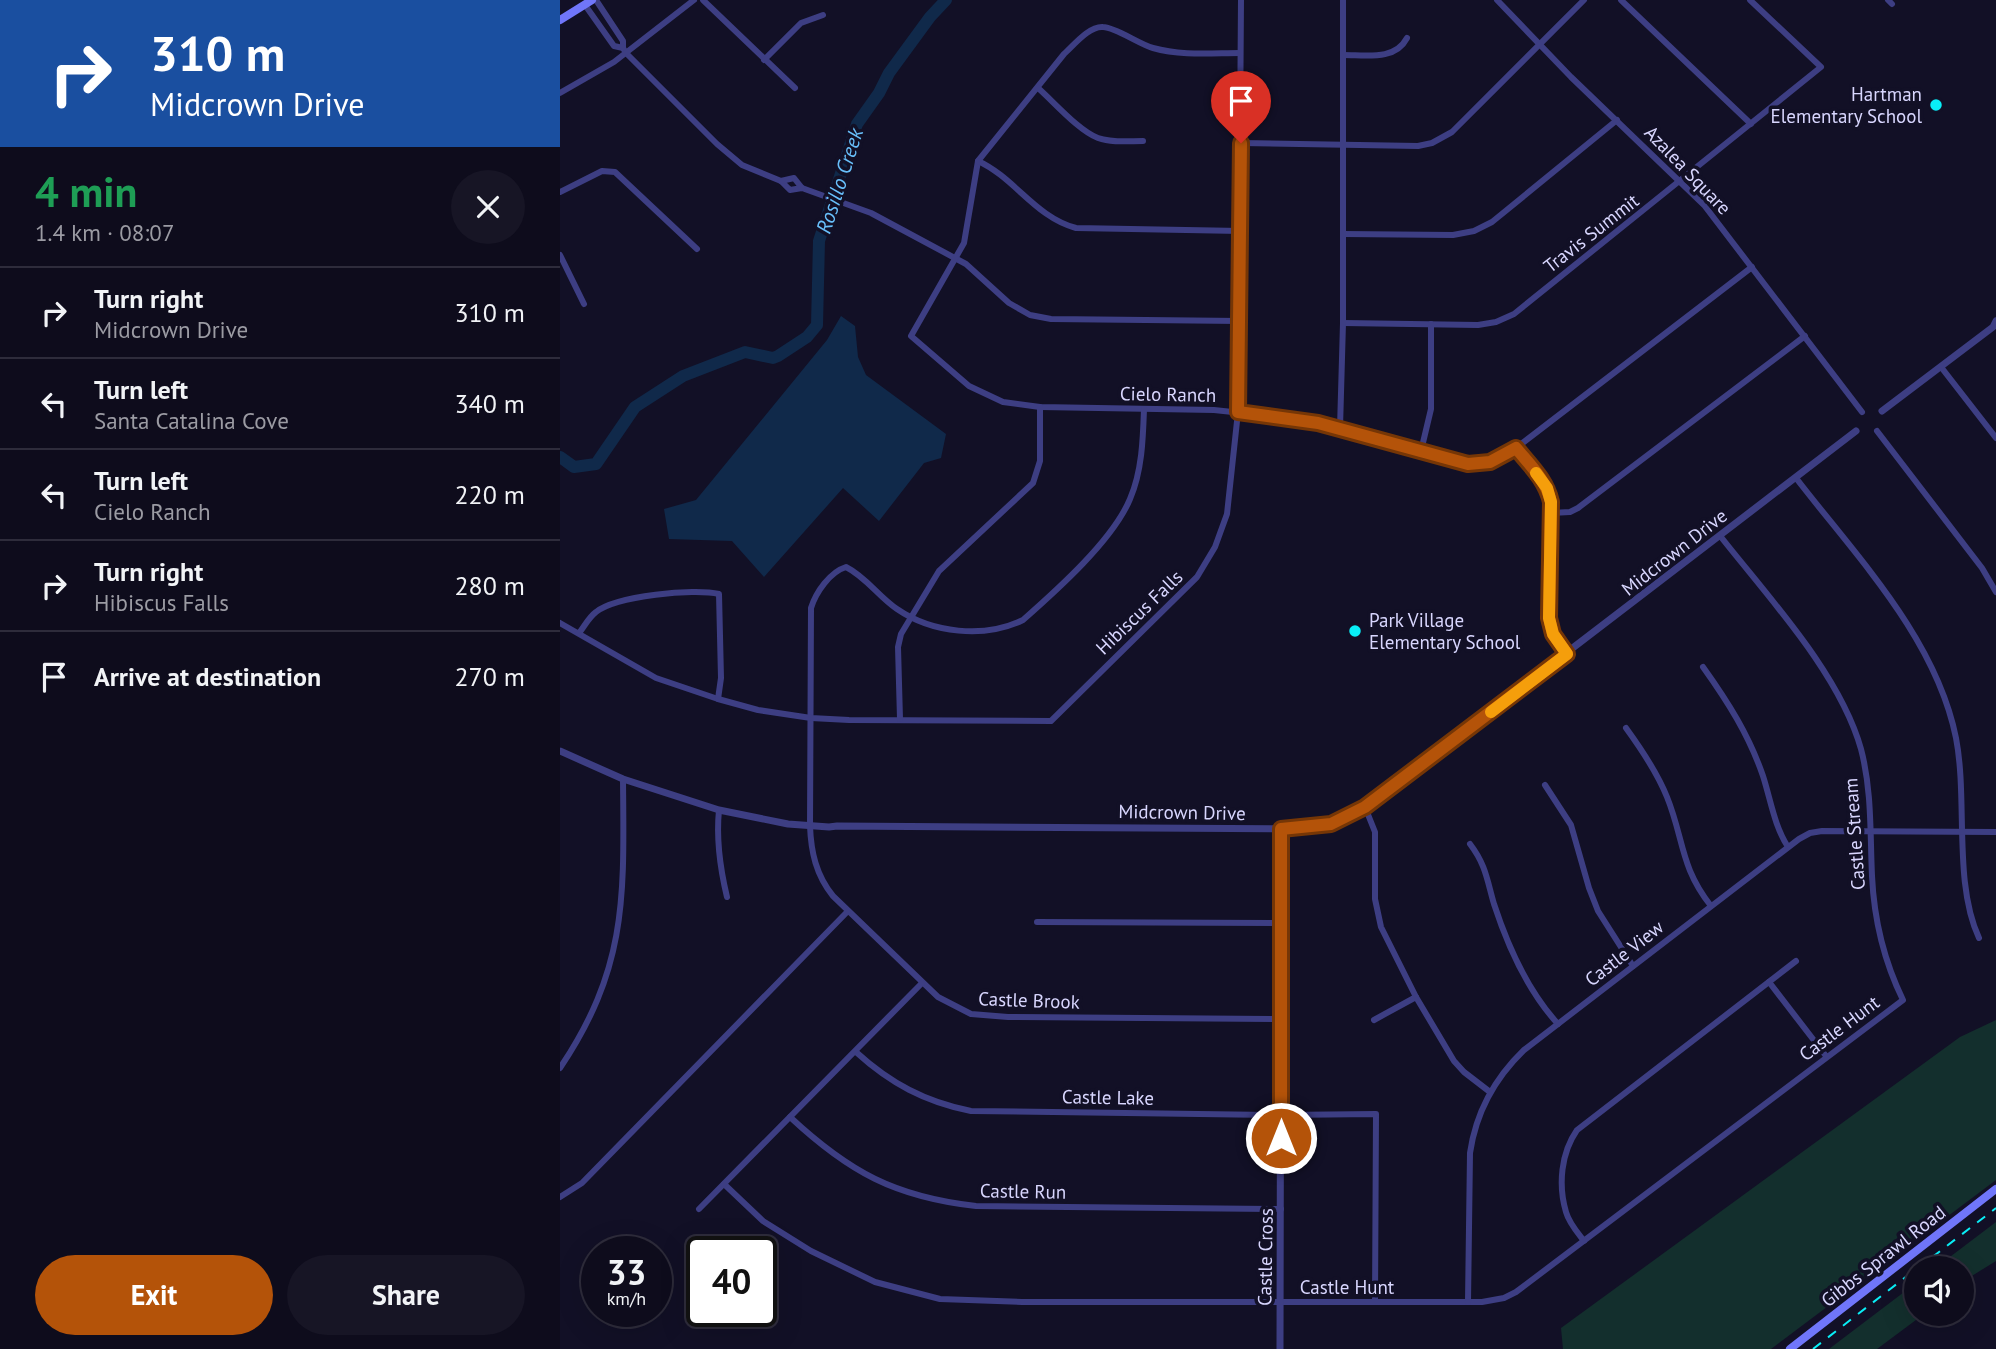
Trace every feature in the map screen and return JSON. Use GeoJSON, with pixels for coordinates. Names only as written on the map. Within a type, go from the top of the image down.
{"type":"FeatureCollection","features":[{"type":"Feature","properties":{"kind":"main road"},"geometry":{"type":"LineString","coordinates":[[560,20],[591,2]]}},
{"type":"Feature","properties":{"kind":"main road","name":"Gibbs Sprawl Road"},"geometry":{"type":"LineString","coordinates":[[1790,1349],[1996,1188]]}},
{"type":"Feature","properties":{"kind":"street"},"geometry":{"type":"LineString","coordinates":[[560,93],[694,0]]}},
{"type":"Feature","properties":{"kind":"street"},"geometry":{"type":"LineString","coordinates":[[704,0],[795,88]]}},
{"type":"Feature","properties":{"kind":"street","name":"Hibiscus Falls"},"geometry":{"type":"LineString","coordinates":[[560,622],[656,678],[758,710],[811,718],[1051,721],[1188,586],[1206,562],[1221,534],[1227,514],[1238,412],[1241,0]]}},
{"type":"Feature","properties":{"kind":"street"},"geometry":{"type":"LineString","coordinates":[[1340,428],[1343,323],[1343,0]]}},
{"type":"Feature","properties":{"kind":"street","name":"Azalea Square"},"geometry":{"type":"LineString","coordinates":[[1497,0],[1539,45],[1704,205],[1861,412]]}},
{"type":"Feature","properties":{"kind":"street"},"geometry":{"type":"LineString","coordinates":[[1241,143],[1418,146],[1443,139],[1584,0]]}},
{"type":"Feature","properties":{"kind":"street"},"geometry":{"type":"LineString","coordinates":[[1621,0],[1751,124]]}},
{"type":"Feature","properties":{"kind":"street","name":"Travis Summit"},"geometry":{"type":"LineString","coordinates":[[1343,323],[1478,325],[1496,322],[1514,314],[1682,181],[1821,67],[1750,0]]}},
{"type":"Feature","properties":{"kind":"street"},"geometry":{"type":"LineString","coordinates":[[591,2],[623,40],[624,50]]}},
{"type":"Feature","properties":{"kind":"street"},"geometry":{"type":"LineString","coordinates":[[591,2],[614,46],[624,50],[690,117],[742,164],[781,181],[790,190],[802,188],[864,210],[956,258],[1009,303],[1030,315],[1051,319],[1240,321]]}},
{"type":"Feature","properties":{"kind":"street"},"geometry":{"type":"LineString","coordinates":[[764,60],[801,23],[822,15]]}},
{"type":"Feature","properties":{"kind":"street"},"geometry":{"type":"LineString","coordinates":[[956,258],[968,232],[978,161],[1064,54],[1092,30],[1102,26],[1142,45],[1177,52],[1240,53]]}},
{"type":"Feature","properties":{"kind":"street"},"geometry":{"type":"LineString","coordinates":[[1343,55],[1394,53],[1403,47],[1408,38]]}},
{"type":"Feature","properties":{"kind":"street"},"geometry":{"type":"LineString","coordinates":[[1038,88],[1085,131],[1097,138],[1108,141],[1143,141]]}},
{"type":"Feature","properties":{"kind":"street"},"geometry":{"type":"LineString","coordinates":[[1343,234],[1453,235],[1474,231],[1492,222],[1617,120]]}},
{"type":"Feature","properties":{"kind":"street"},"geometry":{"type":"LineString","coordinates":[[978,161],[997,170],[1045,215],[1060,224],[1076,228],[1241,231]]}},
{"type":"Feature","properties":{"kind":"street"},"geometry":{"type":"LineString","coordinates":[[560,192],[602,171],[610,171],[624,178],[697,249]]}},
{"type":"Feature","properties":{"kind":"street"},"geometry":{"type":"LineString","coordinates":[[781,181],[793,178],[802,188]]}},
{"type":"Feature","properties":{"kind":"street"},"geometry":{"type":"LineString","coordinates":[[560,255],[584,304]]}},
{"type":"Feature","properties":{"kind":"street","name":"Cielo Ranch"},"geometry":{"type":"LineString","coordinates":[[956,258],[911,336],[969,386],[1003,402],[1040,407],[1238,412],[1340,428],[1458,462],[1478,464],[1499,458],[1516,448],[1752,267]]}},
{"type":"Feature","properties":{"kind":"street"},"geometry":{"type":"LineString","coordinates":[[1420,451],[1430,420],[1432,324]]}},
{"type":"Feature","properties":{"kind":"street"},"geometry":{"type":"LineString","coordinates":[[1882,411],[1995,325]]}},
{"type":"Feature","properties":{"kind":"street"},"geometry":{"type":"LineString","coordinates":[[1551,513],[1570,512],[1578,508],[1805,336]]}},
{"type":"Feature","properties":{"kind":"street"},"geometry":{"type":"LineString","coordinates":[[1941,367],[1996,438]]}},
{"type":"Feature","properties":{"kind":"street"},"geometry":{"type":"LineString","coordinates":[[900,719],[898,647],[901,634],[939,571],[1033,483],[1040,461],[1040,407]]}},
{"type":"Feature","properties":{"kind":"street"},"geometry":{"type":"LineString","coordinates":[[911,616],[937,629],[994,630],[1010,626],[1030,614],[1108,536],[1121,517],[1138,475],[1144,409]]}},
{"type":"Feature","properties":{"kind":"street","name":"Midcrown Drive"},"geometry":{"type":"LineString","coordinates":[[560,751],[623,779],[719,810],[788,824],[1281,829],[1331,824],[1365,807],[1856,431]]}},
{"type":"Feature","properties":{"kind":"street"},"geometry":{"type":"LineString","coordinates":[[1877,431],[1982,568],[1996,592]]}},
{"type":"Feature","properties":{"kind":"street"},"geometry":{"type":"LineString","coordinates":[[1516,448],[1547,488],[1551,502],[1549,618],[1553,634],[1567,654]]}},
{"type":"Feature","properties":{"kind":"street"},"geometry":{"type":"LineString","coordinates":[[1796,478],[1892,603],[1928,658],[1941,689],[1956,738],[1962,775],[1967,892],[1979,938]]}},
{"type":"Feature","properties":{"kind":"street","name":"Castle Stream"},"geometry":{"type":"LineString","coordinates":[[1721,537],[1818,662],[1842,702],[1861,750],[1868,783],[1872,879],[1878,929],[1903,1000]]}},
{"type":"Feature","properties":{"kind":"street","name":"Castle Brook"},"geometry":{"type":"LineString","coordinates":[[911,616],[896,609],[846,567],[838,570],[817,593],[811,608],[810,824],[812,854],[828,890],[922,983],[951,1006],[980,1016],[1281,1019]]}},
{"type":"Feature","properties":{"kind":"street"},"geometry":{"type":"LineString","coordinates":[[579,633],[596,612],[611,606],[662,593],[719,594],[718,699]]}},
{"type":"Feature","properties":{"kind":"street"},"geometry":{"type":"LineString","coordinates":[[1703,667],[1729,703],[1751,745],[1764,778],[1778,831],[1788,848]]}},
{"type":"Feature","properties":{"kind":"street"},"geometry":{"type":"LineString","coordinates":[[1626,728],[1656,773],[1674,816],[1690,873],[1711,906]]}},
{"type":"Feature","properties":{"kind":"street"},"geometry":{"type":"LineString","coordinates":[[560,1068],[593,1012],[606,980],[615,946],[622,911],[624,871],[623,779]]}},
{"type":"Feature","properties":{"kind":"street"},"geometry":{"type":"LineString","coordinates":[[1545,785],[1571,824],[1598,911],[1633,966]]}},
{"type":"Feature","properties":{"kind":"street"},"geometry":{"type":"LineString","coordinates":[[1365,807],[1375,832],[1375,899],[1381,927],[1416,997],[1454,1061],[1490,1092]]}},
{"type":"Feature","properties":{"kind":"street"},"geometry":{"type":"LineString","coordinates":[[719,810],[720,865],[727,897]]}},
{"type":"Feature","properties":{"kind":"street","name":"Castle Cross"},"geometry":{"type":"LineString","coordinates":[[1280,1349],[1281,829]]}},
{"type":"Feature","properties":{"kind":"street","name":"Castle View"},"geometry":{"type":"LineString","coordinates":[[1468,1302],[1470,1153],[1476,1123],[1490,1092],[1511,1063],[1711,906],[1810,833],[1996,832]]}},
{"type":"Feature","properties":{"kind":"street"},"geometry":{"type":"LineString","coordinates":[[1471,844],[1486,869],[1493,902],[1511,951],[1530,986],[1558,1024]]}},
{"type":"Feature","properties":{"kind":"street"},"geometry":{"type":"LineString","coordinates":[[560,1197],[582,1183],[848,911]]}},
{"type":"Feature","properties":{"kind":"street"},"geometry":{"type":"LineString","coordinates":[[1037,922],[1280,923]]}},
{"type":"Feature","properties":{"kind":"street"},"geometry":{"type":"LineString","coordinates":[[1584,1241],[1566,1212],[1563,1188],[1565,1154],[1577,1130],[1796,961]]}},
{"type":"Feature","properties":{"kind":"street"},"geometry":{"type":"LineString","coordinates":[[1769,982],[1826,1056]]}},
{"type":"Feature","properties":{"kind":"street"},"geometry":{"type":"LineString","coordinates":[[699,1209],[922,983]]}},
{"type":"Feature","properties":{"kind":"street"},"geometry":{"type":"LineString","coordinates":[[1374,1020],[1416,997]]}},
{"type":"Feature","properties":{"kind":"street","name":"Castle Hunt"},"geometry":{"type":"LineString","coordinates":[[724,1184],[763,1221],[811,1251],[875,1282],[940,1299],[1280,1303],[1492,1301],[1516,1292],[1903,1000]]}},
{"type":"Feature","properties":{"kind":"street","name":"Castle Lake"},"geometry":{"type":"LineString","coordinates":[[856,1052],[876,1071],[914,1094],[971,1111],[1376,1114],[1375,1302]]}},
{"type":"Feature","properties":{"kind":"street","name":"Castle Run"},"geometry":{"type":"LineString","coordinates":[[790,1117],[819,1144],[867,1176],[911,1194],[948,1203],[976,1206],[1281,1209]]}},
{"type":"Feature","properties":{"kind":"green space"},"geometry":{"type":"Polygon","coordinates":[[[1996,1020],[1996,1180],[1771,1349],[1563,1349],[1561,1328],[1960,1037],[1996,1020]]]}},
{"type":"Feature","properties":{"kind":"green space"},"geometry":{"type":"Polygon","coordinates":[[[1996,1222],[1996,1261],[1974,1275],[1974,1256],[1951,1256],[1996,1222]]]}},
{"type":"Feature","properties":{"kind":"green space"},"geometry":{"type":"Polygon","coordinates":[[[1904,1292],[1904,1326],[1908,1326],[1877,1349],[1829,1349],[1904,1292]]]}},
{"type":"Feature","properties":{"kind":"water"},"geometry":{"type":"Polygon","coordinates":[[[841,316],[855,326],[858,357],[866,375],[946,434],[941,458],[924,463],[879,521],[843,488],[764,577],[732,541],[669,539],[664,509],[696,500],[827,340],[841,316]]]}},
{"type":"Feature","properties":{"kind":"waterway","name":"Rosillo Creek"},"geometry":{"type":"LineString","coordinates":[[560,457],[574,467],[596,464],[635,407],[683,376],[745,352],[773,358],[807,337],[817,325],[819,241],[857,124],[879,93],[889,73],[930,17],[946,0]]}},
{"type":"Feature","properties":{"kind":"railway"},"geometry":{"type":"LineString","coordinates":[[1934,1256],[1996,1208]]}},
{"type":"Feature","properties":{"kind":"railway"},"geometry":{"type":"LineString","coordinates":[[1813,1349],[1904,1278]]}},
{"type":"Feature","properties":{"kind":"slow traffic"},"geometry":{"type":"LineString","coordinates":[[1491,712],[1567,654],[1553,634],[1549,618],[1551,502],[1547,488],[1536,473]]}},
{"type":"Feature","properties":{"kind":"place","name":"Hartman Elementary School"},"geometry":{"type":"Point","coordinates":[1936,105]}},
{"type":"Feature","properties":{"kind":"place","name":"Park Village Elementary School"},"geometry":{"type":"Point","coordinates":[1355,631]}},
{"type":"Feature","properties":{"kind":"route"},"geometry":{"type":"LineString","coordinates":[[1241,143],[1238,412],[1318,423],[1468,464],[1490,462],[1516,448],[1547,488],[1551,502],[1549,618],[1553,634],[1567,654],[1365,807],[1331,824],[1281,829],[1281,1138]]}}]}
